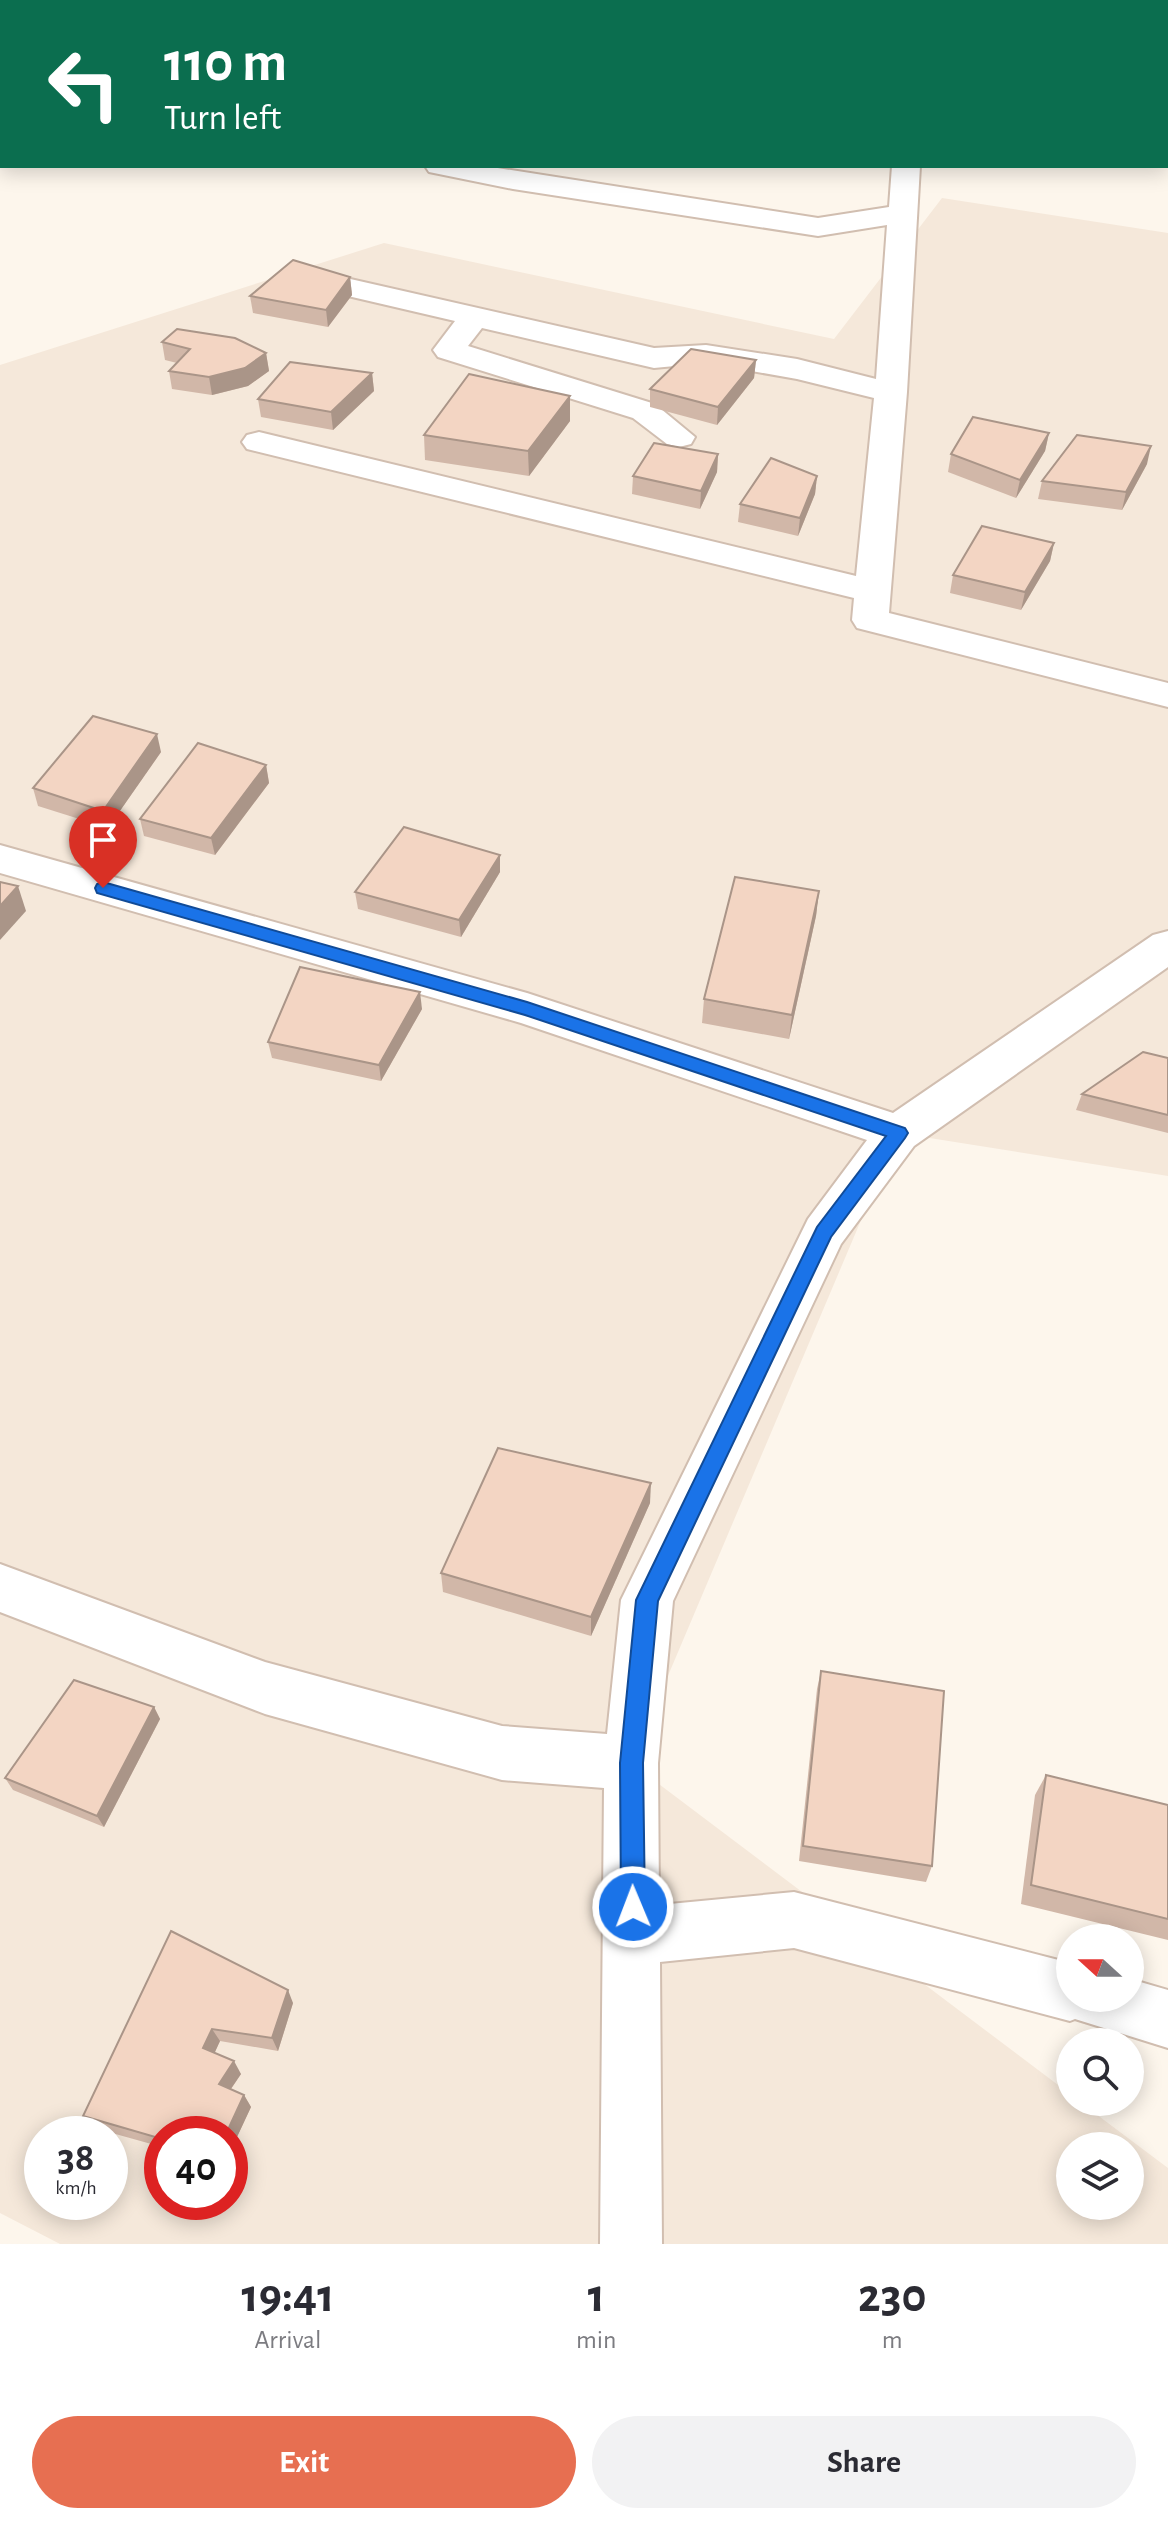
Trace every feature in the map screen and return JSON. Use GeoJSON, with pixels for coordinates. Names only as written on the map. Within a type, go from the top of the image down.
{"type":"FeatureCollection","features":[{"type":"Feature","properties":{"kind":"street"},"geometry":{"type":"LineString","coordinates":[[450,168],[818,227],[902,214]]}},
{"type":"Feature","properties":{"kind":"street"},"geometry":{"type":"LineString","coordinates":[[906,168],[891,392],[870,620],[1168,695]]}},
{"type":"Feature","properties":{"kind":"street"},"geometry":{"type":"LineString","coordinates":[[346,287],[654,358],[706,354],[797,369],[891,392]]}},
{"type":"Feature","properties":{"kind":"street"},"geometry":{"type":"LineString","coordinates":[[475,316],[449,350],[644,411],[679,437]]}},
{"type":"Feature","properties":{"kind":"street"},"geometry":{"type":"LineString","coordinates":[[259,442],[873,591]]}},
{"type":"Feature","properties":{"kind":"street"},"geometry":{"type":"LineString","coordinates":[[0,859],[527,1009],[898,1133]]}},
{"type":"Feature","properties":{"kind":"street"},"geometry":{"type":"LineString","coordinates":[[631,2244],[631,1763],[647,1600],[824,1232],[898,1133],[1168,946]]}},
{"type":"Feature","properties":{"kind":"street"},"geometry":{"type":"LineString","coordinates":[[0,1588],[265,1688],[502,1753],[631,1763]]}},
{"type":"Feature","properties":{"kind":"street"},"geometry":{"type":"LineString","coordinates":[[633,1936],[794,1920],[1056,1988]]}},
{"type":"Feature","properties":{"kind":"street"},"geometry":{"type":"LineString","coordinates":[[1143,2012],[1168,2019]]}},
{"type":"Feature","properties":{"kind":"shaded area"},"geometry":{"type":"Polygon","coordinates":[[[942,198],[1168,233],[1168,1176],[898,1133],[631,1763],[1056,2083],[1056,2116],[1099,2116],[1120,2132],[1056,2132],[1056,2220],[1144,2220],[1144,2150],[1168,2168],[1168,2244],[60,2244],[0,2213],[0,365],[384,243],[834,339],[942,198]]]}},
{"type":"Feature","properties":{"kind":"building"},"geometry":{"type":"Polygon","coordinates":[[[293,260],[350,277],[326,310],[250,296],[293,260]]]}},
{"type":"Feature","properties":{"kind":"building"},"geometry":{"type":"Polygon","coordinates":[[[177,329],[235,338],[266,353],[245,368],[209,377],[169,371],[190,349],[162,342],[177,329]]]}},
{"type":"Feature","properties":{"kind":"building"},"geometry":{"type":"Polygon","coordinates":[[[691,349],[756,360],[718,407],[650,389],[691,349]]]}},
{"type":"Feature","properties":{"kind":"building"},"geometry":{"type":"Polygon","coordinates":[[[290,362],[372,373],[331,412],[258,399],[290,362]]]}},
{"type":"Feature","properties":{"kind":"building"},"geometry":{"type":"Polygon","coordinates":[[[469,374],[570,396],[528,451],[424,435],[469,374]]]}},
{"type":"Feature","properties":{"kind":"building"},"geometry":{"type":"Polygon","coordinates":[[[973,417],[1049,433],[1020,480],[951,454],[973,417]]]}},
{"type":"Feature","properties":{"kind":"building"},"geometry":{"type":"Polygon","coordinates":[[[1077,435],[1151,446],[1126,492],[1042,481],[1077,435]]]}},
{"type":"Feature","properties":{"kind":"building"},"geometry":{"type":"Polygon","coordinates":[[[654,443],[718,454],[701,491],[633,476],[654,443]]]}},
{"type":"Feature","properties":{"kind":"building"},"geometry":{"type":"Polygon","coordinates":[[[771,458],[817,476],[800,518],[740,504],[771,458]]]}},
{"type":"Feature","properties":{"kind":"building"},"geometry":{"type":"Polygon","coordinates":[[[982,526],[1054,543],[1025,592],[953,575],[982,526]]]}},
{"type":"Feature","properties":{"kind":"building"},"geometry":{"type":"Polygon","coordinates":[[[93,716],[157,734],[103,811],[33,788],[93,716]]]}},
{"type":"Feature","properties":{"kind":"building"},"geometry":{"type":"Polygon","coordinates":[[[198,743],[266,765],[211,838],[140,819],[198,743]]]}},
{"type":"Feature","properties":{"kind":"building"},"geometry":{"type":"Polygon","coordinates":[[[404,827],[500,855],[459,920],[355,892],[404,827]]]}},
{"type":"Feature","properties":{"kind":"building"},"geometry":{"type":"Polygon","coordinates":[[[735,877],[819,891],[792,1015],[704,999],[735,877]]]}},
{"type":"Feature","properties":{"kind":"building"},"geometry":{"type":"Polygon","coordinates":[[[0,882],[18,886],[0,906],[0,882]]]}},
{"type":"Feature","properties":{"kind":"building"},"geometry":{"type":"Polygon","coordinates":[[[300,967],[420,992],[379,1065],[268,1042],[300,967]]]}},
{"type":"Feature","properties":{"kind":"building"},"geometry":{"type":"Polygon","coordinates":[[[1143,1052],[1168,1058],[1168,1115],[1082,1094],[1143,1052]]]}},
{"type":"Feature","properties":{"kind":"building"},"geometry":{"type":"Polygon","coordinates":[[[498,1448],[651,1483],[591,1617],[441,1573],[498,1448]]]}},
{"type":"Feature","properties":{"kind":"building"},"geometry":{"type":"Polygon","coordinates":[[[821,1671],[944,1691],[932,1866],[803,1846],[821,1671]]]}},
{"type":"Feature","properties":{"kind":"building"},"geometry":{"type":"Polygon","coordinates":[[[74,1680],[154,1707],[97,1816],[5,1778],[74,1680]]]}},
{"type":"Feature","properties":{"kind":"building"},"geometry":{"type":"Polygon","coordinates":[[[1046,1775],[1168,1805],[1168,1919],[1031,1885],[1046,1775]]]}},
{"type":"Feature","properties":{"kind":"building"},"geometry":{"type":"Polygon","coordinates":[[[171,1931],[288,1990],[272,2038],[212,2029],[203,2048],[234,2061],[219,2084],[244,2095],[234,2116],[144,2116],[144,2134],[128,2129],[128,2116],[83,2116],[171,1931]]]}},
{"type":"Feature","properties":{"kind":"route"},"geometry":{"type":"LineString","coordinates":[[103,888],[527,1009],[898,1133],[824,1232],[647,1600],[631,1763],[633,1907]]}}]}
